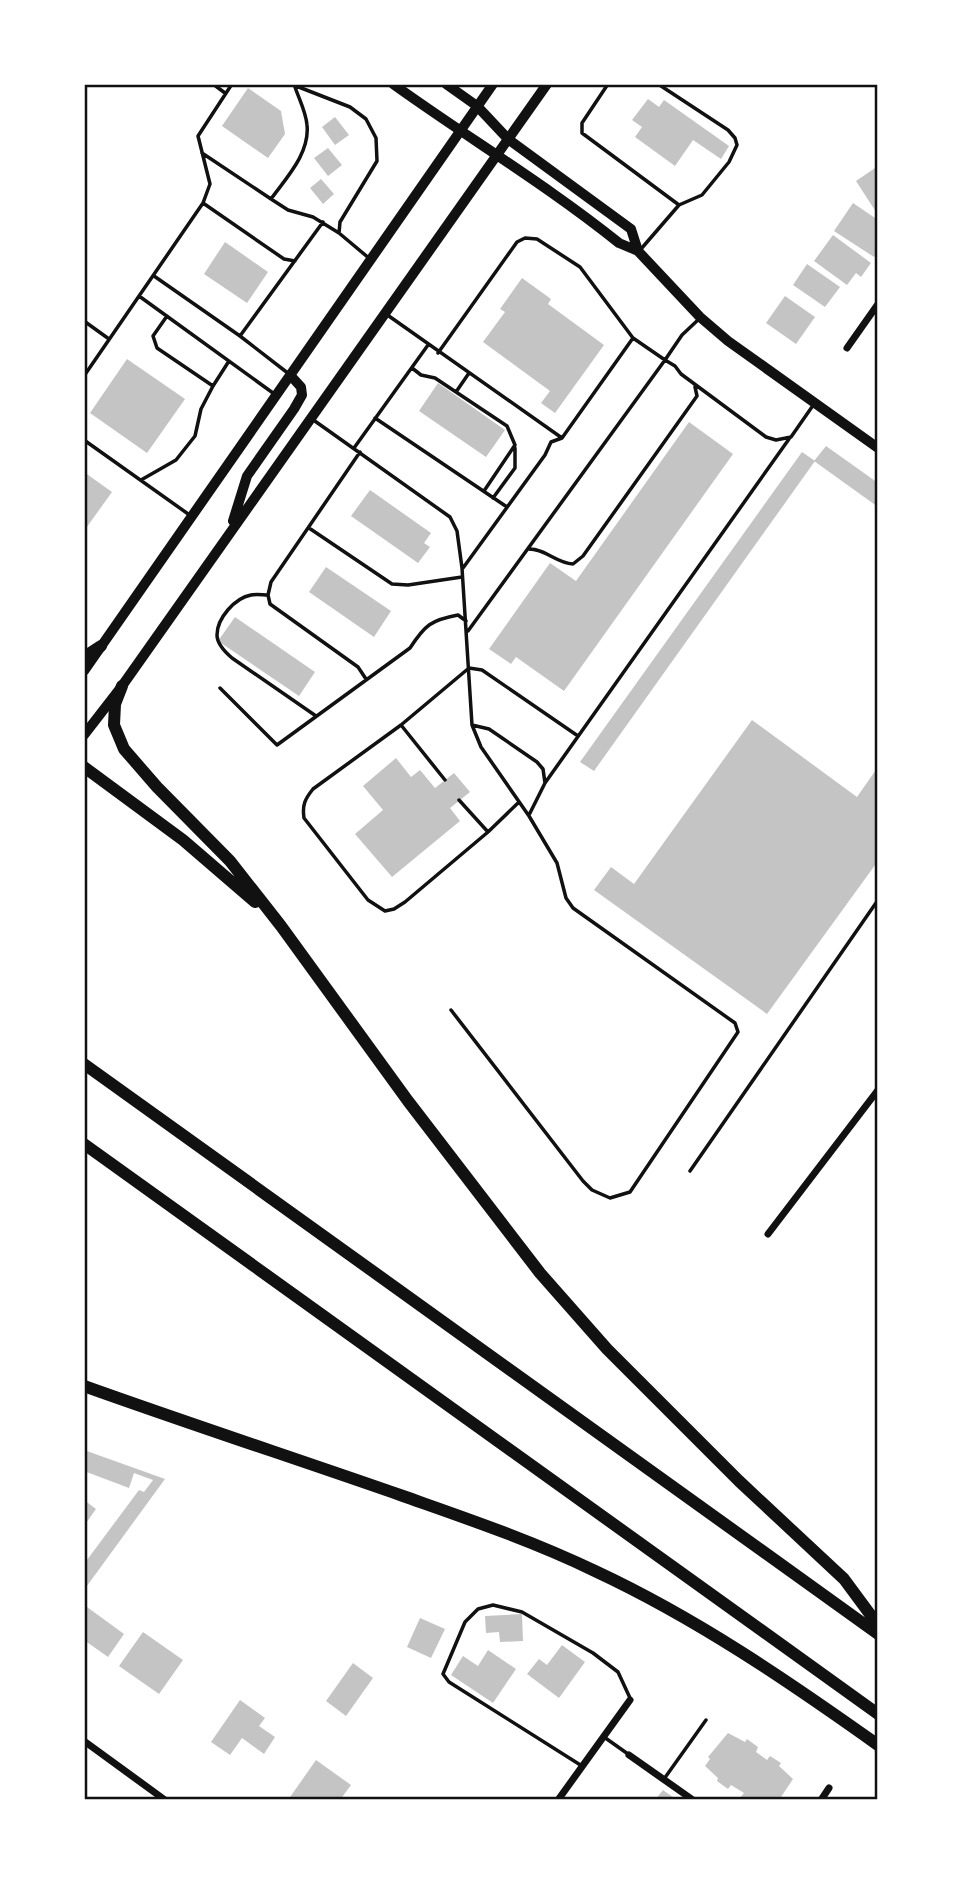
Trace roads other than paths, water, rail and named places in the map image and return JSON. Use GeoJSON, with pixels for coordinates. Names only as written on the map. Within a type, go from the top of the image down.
{"type":"FeatureCollection","features":[{"type":"Feature","properties":{"kind":"highway"},"geometry":{"type":"LineString","coordinates":[[84,657],[102,646]]}},
{"type":"Feature","properties":{"kind":"highway"},"geometry":{"type":"LineString","coordinates":[[122,686],[115,704],[114,725],[124,749],[230,862],[281,926],[408,1101],[540,1273],[607,1349],[739,1481],[844,1579],[878,1625]]}},
{"type":"Feature","properties":{"kind":"highway"},"geometry":{"type":"LineString","coordinates":[[84,767],[183,840],[281,926]]}},
{"type":"Feature","properties":{"kind":"highway"},"geometry":{"type":"LineString","coordinates":[[84,1065],[878,1634]]}},
{"type":"Feature","properties":{"kind":"highway"},"geometry":{"type":"LineString","coordinates":[[84,1144],[878,1714]]}},
{"type":"Feature","properties":{"kind":"highway"},"geometry":{"type":"LineString","coordinates":[[84,1386],[505,1532],[595,1570],[668,1608],[752,1658],[878,1745]]}},
{"type":"Feature","properties":{"kind":"main road"},"geometry":{"type":"LineString","coordinates":[[393,84],[461,133],[497,153],[619,243],[638,251],[700,317],[728,341],[878,448]]}},
{"type":"Feature","properties":{"kind":"main road"},"geometry":{"type":"LineString","coordinates":[[446,84],[477,106],[508,139],[631,229],[638,251]]}},
{"type":"Feature","properties":{"kind":"main road"},"geometry":{"type":"LineString","coordinates":[[84,671],[493,84]]}},
{"type":"Feature","properties":{"kind":"main road"},"geometry":{"type":"LineString","coordinates":[[84,736],[547,84]]}},
{"type":"Feature","properties":{"kind":"main road"},"geometry":{"type":"LineString","coordinates":[[230,532],[247,476],[302,395],[301,387],[291,376]]}},
{"type":"Feature","properties":{"kind":"street"},"geometry":{"type":"LineString","coordinates":[[847,348],[878,304]]}},
{"type":"Feature","properties":{"kind":"street"},"geometry":{"type":"LineString","coordinates":[[768,1234],[878,1090]]}},
{"type":"Feature","properties":{"kind":"street"},"geometry":{"type":"LineString","coordinates":[[558,1800],[630,1700]]}},
{"type":"Feature","properties":{"kind":"street"},"geometry":{"type":"LineString","coordinates":[[84,1741],[166,1800]]}},
{"type":"Feature","properties":{"kind":"street"},"geometry":{"type":"LineString","coordinates":[[629,1755],[693,1800]]}},
{"type":"Feature","properties":{"kind":"street"},"geometry":{"type":"LineString","coordinates":[[821,1800],[829,1788]]}},
{"type":"Feature","properties":{"kind":"lane"},"geometry":{"type":"LineString","coordinates":[[213,84],[225,93]]}},
{"type":"Feature","properties":{"kind":"lane"},"geometry":{"type":"LineString","coordinates":[[84,376],[203,202],[210,184],[198,136],[232,84]]}},
{"type":"Feature","properties":{"kind":"lane"},"geometry":{"type":"LineString","coordinates":[[608,84],[582,123],[582,133],[678,205]]}},
{"type":"Feature","properties":{"kind":"lane"},"geometry":{"type":"LineString","coordinates":[[638,251],[678,205],[702,195],[729,162],[737,145],[728,130],[658,84]]}},
{"type":"Feature","properties":{"kind":"lane"},"geometry":{"type":"LineString","coordinates":[[271,199],[299,160],[307,141],[307,122],[293,86]]}},
{"type":"Feature","properties":{"kind":"lane"},"geometry":{"type":"LineString","coordinates":[[293,86],[350,107],[366,119],[376,138],[377,161],[340,222],[340,233]]}},
{"type":"Feature","properties":{"kind":"lane"},"geometry":{"type":"LineString","coordinates":[[201,152],[288,210],[323,222],[371,260]]}},
{"type":"Feature","properties":{"kind":"lane"},"geometry":{"type":"LineString","coordinates":[[203,202],[284,259],[295,261]]}},
{"type":"Feature","properties":{"kind":"lane"},"geometry":{"type":"LineString","coordinates":[[240,336],[323,222]]}},
{"type":"Feature","properties":{"kind":"lane"},"geometry":{"type":"LineString","coordinates":[[438,353],[517,242],[525,238],[537,239],[580,267],[633,338],[675,366],[681,374],[765,437],[776,440],[791,437]]}},
{"type":"Feature","properties":{"kind":"lane"},"geometry":{"type":"LineString","coordinates":[[153,275],[240,336],[291,376]]}},
{"type":"Feature","properties":{"kind":"lane"},"geometry":{"type":"LineString","coordinates":[[139,296],[277,396]]}},
{"type":"Feature","properties":{"kind":"lane"},"geometry":{"type":"LineString","coordinates":[[384,313],[562,438]]}},
{"type":"Feature","properties":{"kind":"lane"},"geometry":{"type":"LineString","coordinates":[[167,316],[153,336],[157,348],[213,386]]}},
{"type":"Feature","properties":{"kind":"lane"},"geometry":{"type":"LineString","coordinates":[[467,633],[666,360],[682,334],[700,317]]}},
{"type":"Feature","properties":{"kind":"lane"},"geometry":{"type":"LineString","coordinates":[[84,321],[109,339]]}},
{"type":"Feature","properties":{"kind":"lane"},"geometry":{"type":"LineString","coordinates":[[462,568],[545,455],[551,442],[562,438],[633,338]]}},
{"type":"Feature","properties":{"kind":"lane"},"geometry":{"type":"LineString","coordinates":[[354,448],[428,345]]}},
{"type":"Feature","properties":{"kind":"lane"},"geometry":{"type":"LineString","coordinates":[[141,480],[176,460],[195,436],[201,409],[229,361]]}},
{"type":"Feature","properties":{"kind":"lane"},"geometry":{"type":"LineString","coordinates":[[412,368],[435,378],[507,426],[515,445],[515,468],[493,498]]}},
{"type":"Feature","properties":{"kind":"lane"},"geometry":{"type":"LineString","coordinates":[[456,392],[469,373]]}},
{"type":"Feature","properties":{"kind":"lane"},"geometry":{"type":"LineString","coordinates":[[528,549],[539,549],[562,563],[573,564],[583,556],[697,396],[695,385]]}},
{"type":"Feature","properties":{"kind":"lane"},"geometry":{"type":"LineString","coordinates":[[529,816],[545,783],[815,403]]}},
{"type":"Feature","properties":{"kind":"lane"},"geometry":{"type":"LineString","coordinates":[[310,418],[450,517],[457,531],[462,568],[472,725],[486,755],[529,816],[557,863],[566,898],[573,908],[735,1023],[738,1032],[630,1192],[610,1198],[592,1190],[583,1181],[451,1010]]}},
{"type":"Feature","properties":{"kind":"lane"},"geometry":{"type":"LineString","coordinates":[[375,418],[507,507]]}},
{"type":"Feature","properties":{"kind":"lane"},"geometry":{"type":"LineString","coordinates":[[84,440],[192,517]]}},
{"type":"Feature","properties":{"kind":"lane"},"geometry":{"type":"LineString","coordinates":[[484,491],[515,445]]}},
{"type":"Feature","properties":{"kind":"lane"},"geometry":{"type":"LineString","coordinates":[[360,452],[271,582],[268,595],[270,604],[358,667],[366,680]]}},
{"type":"Feature","properties":{"kind":"lane"},"geometry":{"type":"LineString","coordinates":[[309,528],[392,584],[408,585],[462,577]]}},
{"type":"Feature","properties":{"kind":"lane"},"geometry":{"type":"LineString","coordinates":[[268,595],[250,595],[235,603],[219,624],[217,637],[223,650],[232,658],[316,716]]}},
{"type":"Feature","properties":{"kind":"lane"},"geometry":{"type":"LineString","coordinates":[[220,688],[277,744],[410,648],[421,631],[435,619],[458,615],[466,622]]}},
{"type":"Feature","properties":{"kind":"lane"},"geometry":{"type":"LineString","coordinates":[[519,802],[488,832],[405,902],[385,911],[368,900],[304,818],[302,808],[313,789],[401,725],[469,668],[482,670],[578,736]]}},
{"type":"Feature","properties":{"kind":"lane"},"geometry":{"type":"LineString","coordinates":[[401,725],[444,780]]}},
{"type":"Feature","properties":{"kind":"lane"},"geometry":{"type":"LineString","coordinates":[[472,725],[489,729],[537,762],[543,769],[545,783]]}},
{"type":"Feature","properties":{"kind":"lane"},"geometry":{"type":"LineString","coordinates":[[459,800],[488,832]]}},
{"type":"Feature","properties":{"kind":"lane"},"geometry":{"type":"LineString","coordinates":[[690,1171],[878,901]]}},
{"type":"Feature","properties":{"kind":"lane"},"geometry":{"type":"LineString","coordinates":[[582,1767],[449,1682],[443,1674],[465,1622],[478,1609],[493,1605],[522,1612],[593,1653],[618,1672],[630,1700]]}},
{"type":"Feature","properties":{"kind":"lane"},"geometry":{"type":"LineString","coordinates":[[664,1779],[706,1720]]}},
{"type":"Feature","properties":{"kind":"lane"},"geometry":{"type":"LineString","coordinates":[[604,1737],[629,1755]]}}]}
